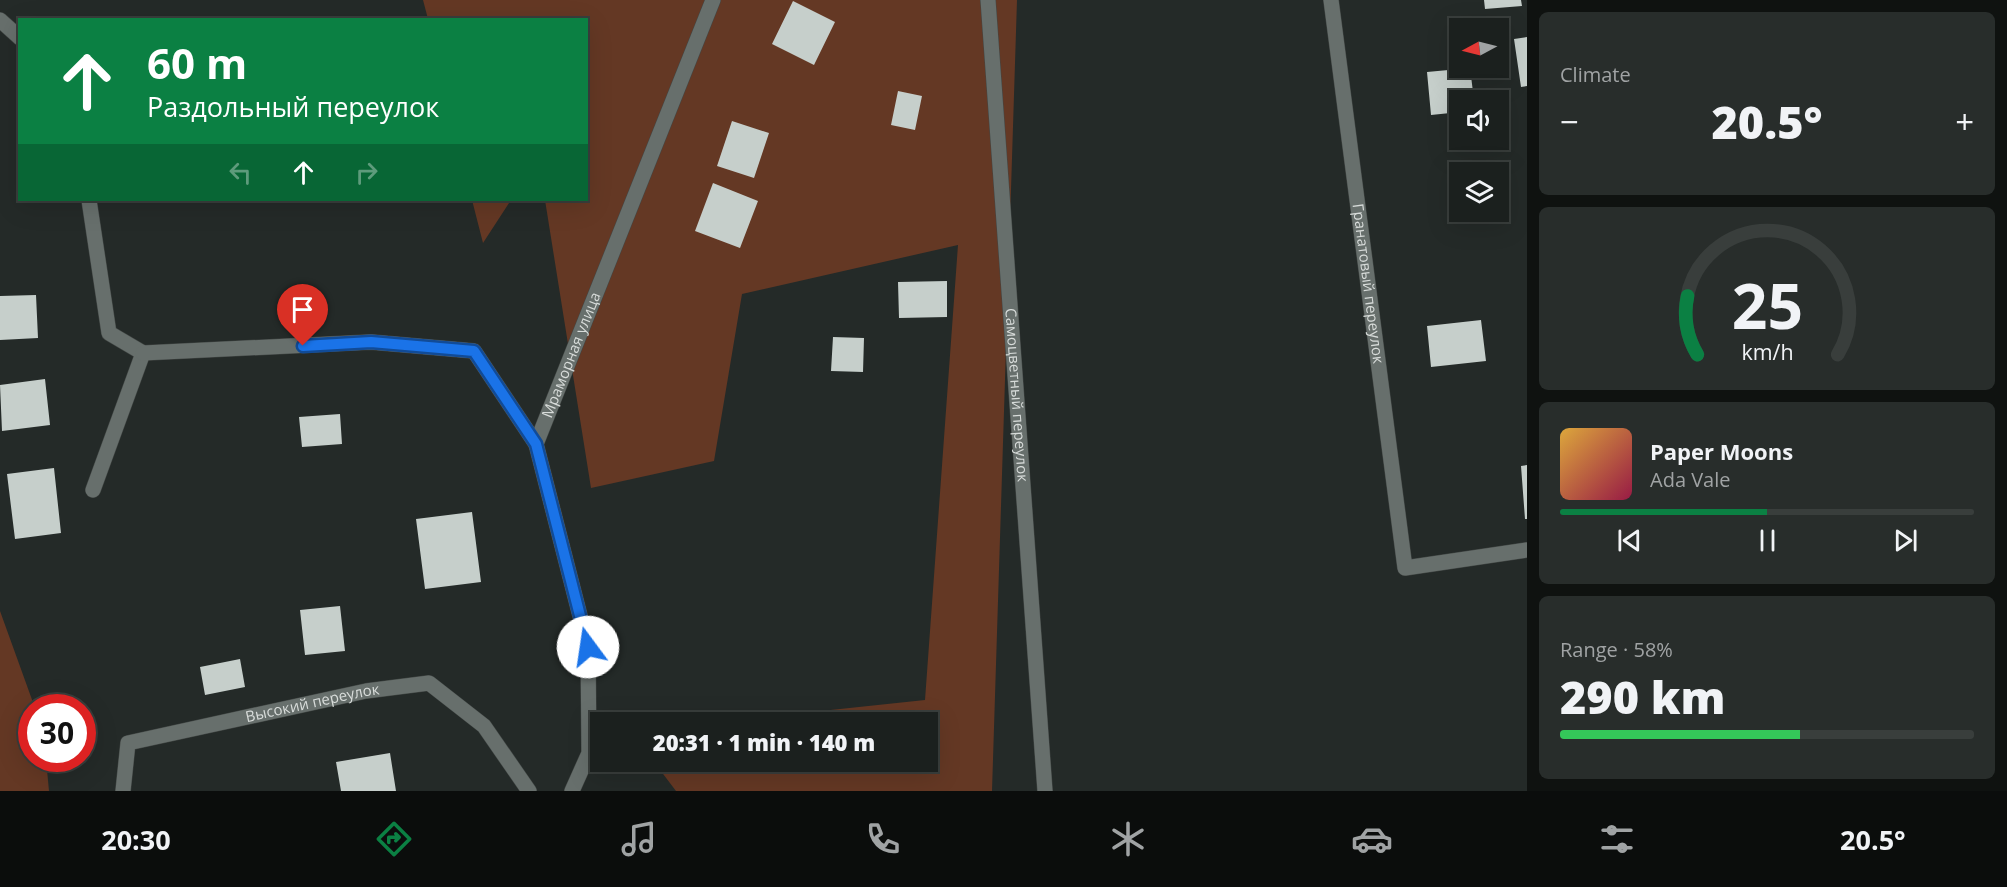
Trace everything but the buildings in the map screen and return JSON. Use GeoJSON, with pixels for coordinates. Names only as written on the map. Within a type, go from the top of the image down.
{"type":"FeatureCollection","features":[{"type":"Feature","properties":{"kind":"street","name":"Мраморная улица"},"geometry":{"type":"LineString","coordinates":[[536,444],[713,0]]}},
{"type":"Feature","properties":{"kind":"street","name":"Самоцветный переулок"},"geometry":{"type":"LineString","coordinates":[[988,0],[1045,791]]}},
{"type":"Feature","properties":{"kind":"street","name":"Гранатовый переулок"},"geometry":{"type":"LineString","coordinates":[[1331,0],[1405,568],[1527,550]]}},
{"type":"Feature","properties":{"kind":"street"},"geometry":{"type":"LineString","coordinates":[[0,20],[18,36]]}},
{"type":"Feature","properties":{"kind":"street"},"geometry":{"type":"LineString","coordinates":[[89,201],[109,333],[143,354],[371,342],[474,351],[536,444],[588,647],[589,753],[572,791]]}},
{"type":"Feature","properties":{"kind":"street"},"geometry":{"type":"LineString","coordinates":[[93,490],[143,354]]}},
{"type":"Feature","properties":{"kind":"street","name":"Высокий переулок"},"geometry":{"type":"LineString","coordinates":[[123,791],[128,743],[366,691],[429,683],[484,726],[528,791]]}},
{"type":"Feature","properties":{"kind":"shaded area"},"geometry":{"type":"Polygon","coordinates":[[[423,0],[1017,0],[992,791],[676,791],[662,772],[938,772],[938,712],[811,712],[925,700],[958,245],[742,294],[714,461],[591,488],[545,201],[588,201],[588,18],[428,18],[423,0]]]}},
{"type":"Feature","properties":{"kind":"shaded area"},"geometry":{"type":"Polygon","coordinates":[[[472,201],[510,201],[483,243],[472,201]]]}},
{"type":"Feature","properties":{"kind":"shaded area"},"geometry":{"type":"Polygon","coordinates":[[[0,611],[30,694],[18,694],[18,772],[47,772],[49,791],[0,791],[0,611]]]}},
{"type":"Feature","properties":{"kind":"route"},"geometry":{"type":"LineString","coordinates":[[303,346],[371,342],[474,351],[536,444],[588,647]]}}]}
